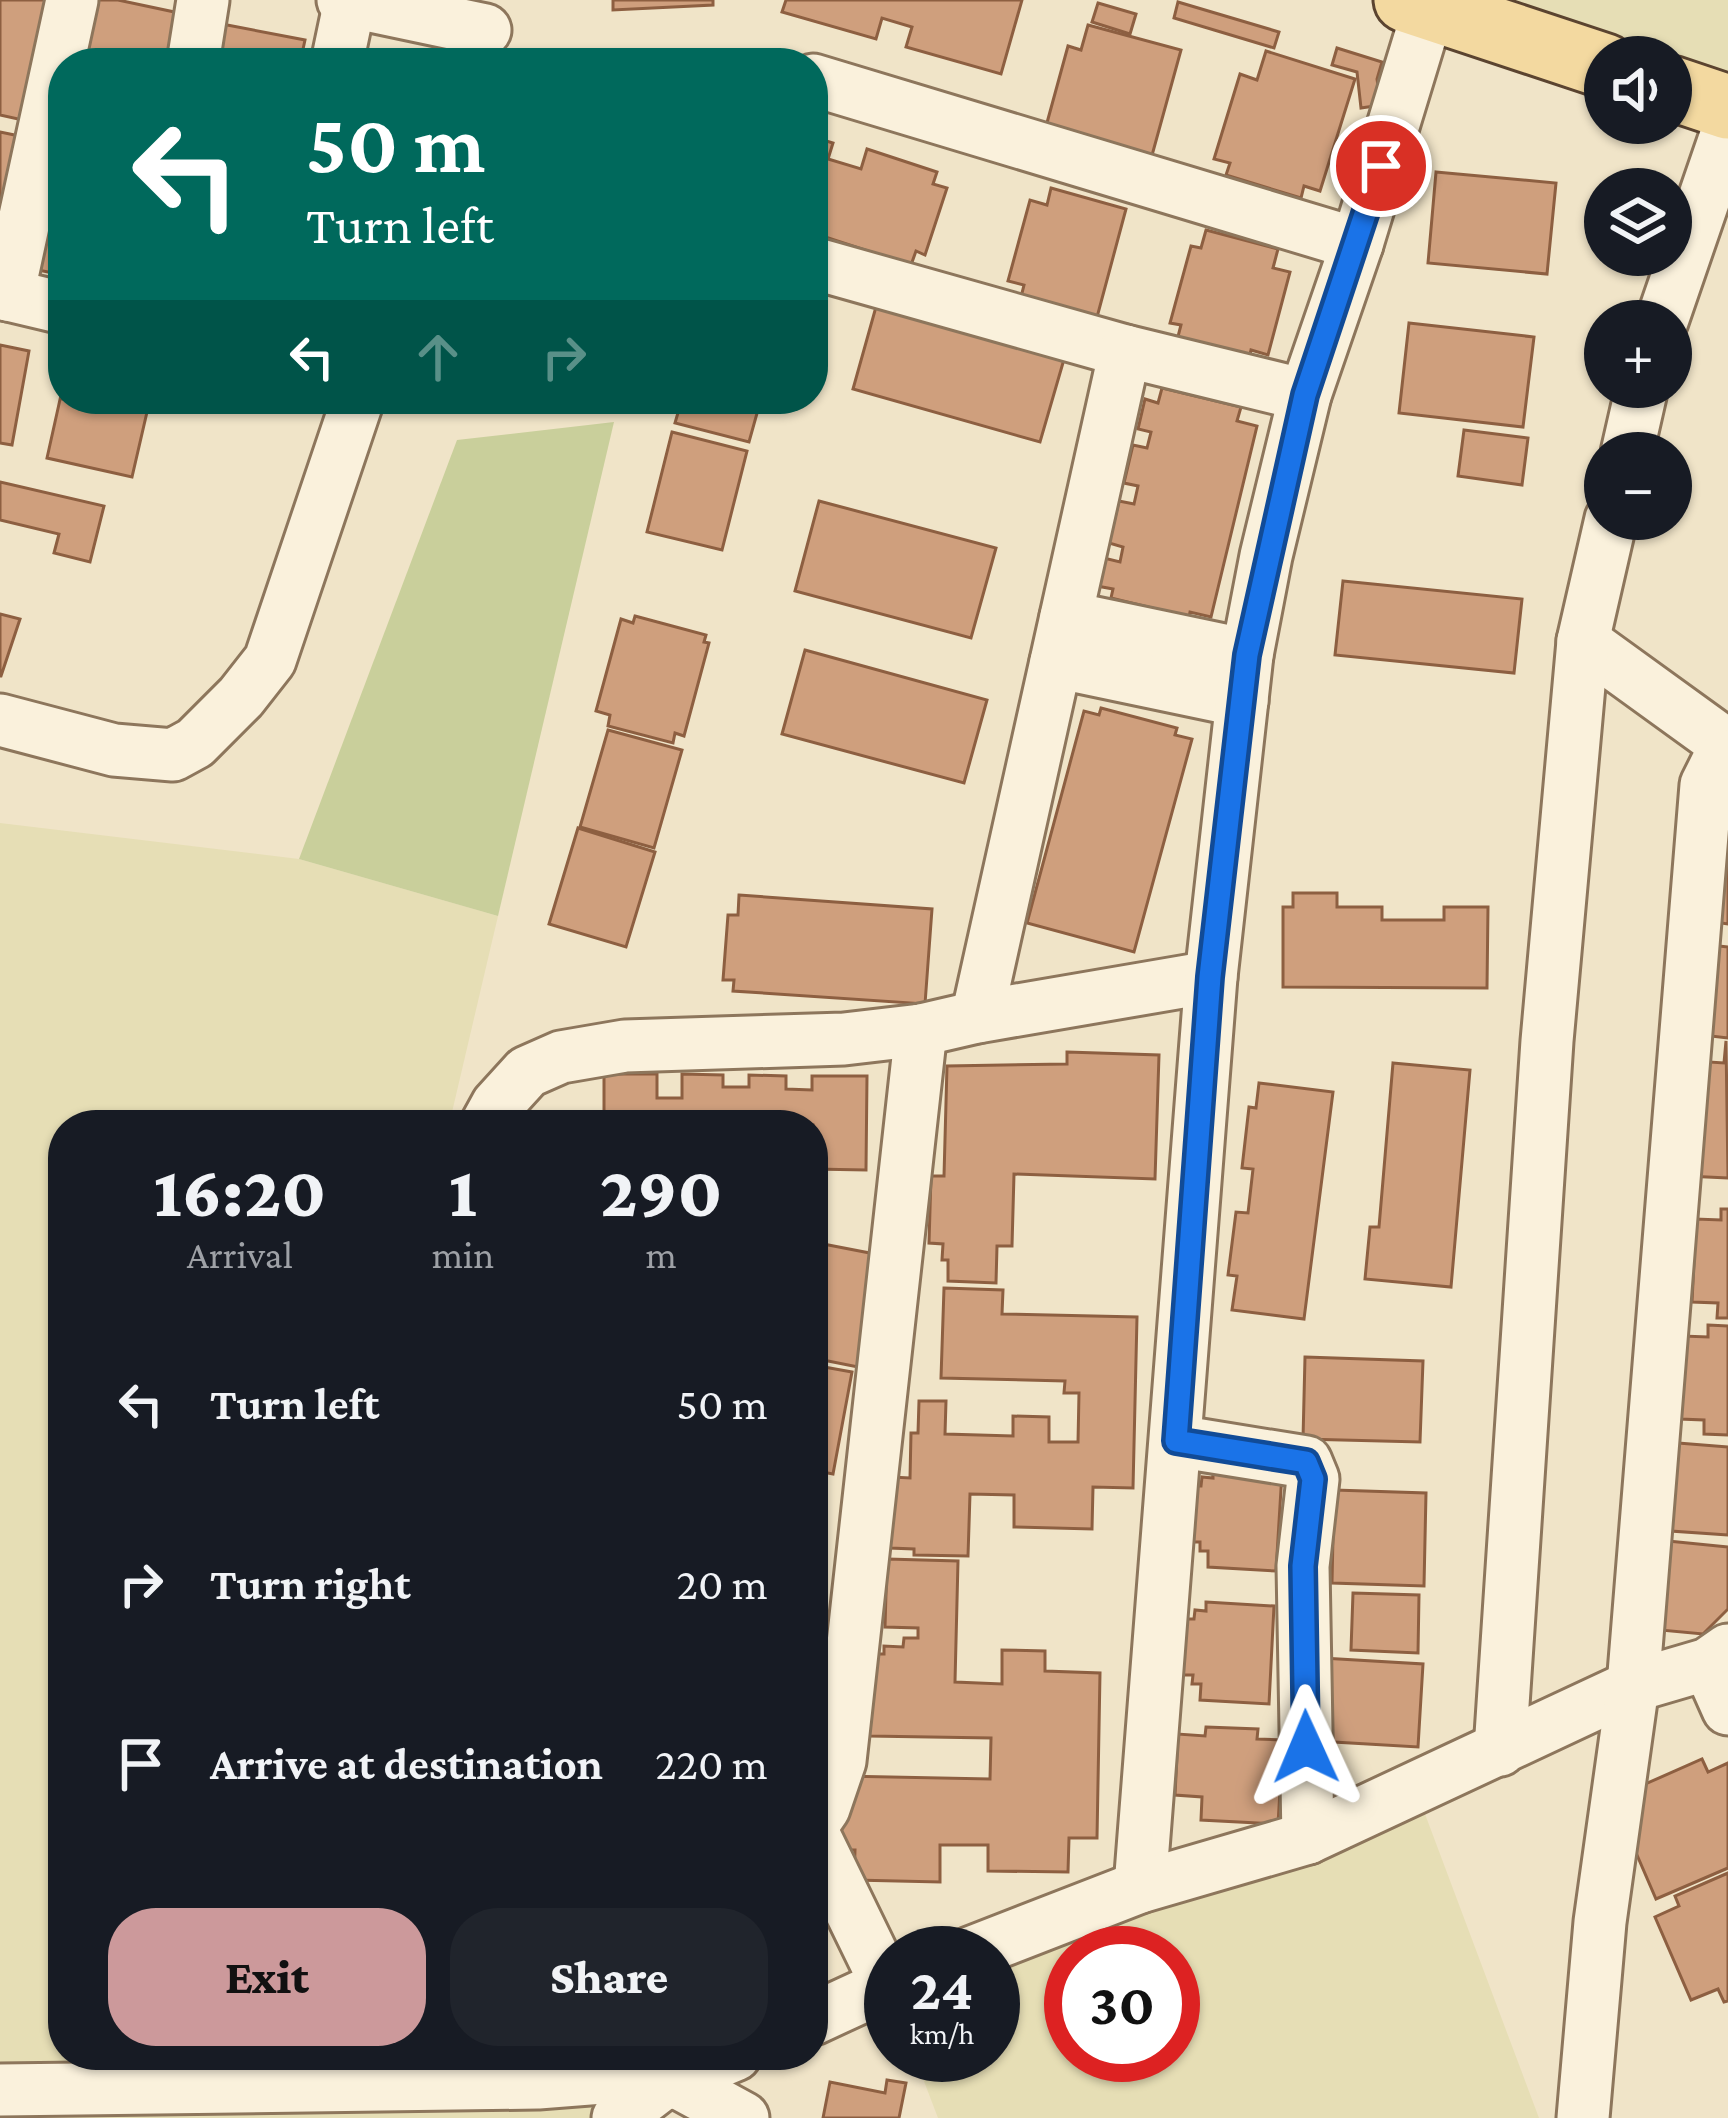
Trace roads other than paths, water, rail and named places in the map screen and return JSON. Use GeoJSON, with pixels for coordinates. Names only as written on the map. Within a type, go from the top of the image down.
{"type":"FeatureCollection","features":[{"type":"Feature","properties":{"kind":"main road"},"geometry":{"type":"LineString","coordinates":[[1417,4],[1584,59]]}},
{"type":"Feature","properties":{"kind":"main road"},"geometry":{"type":"LineString","coordinates":[[1692,95],[1728,107]]}},
{"type":"Feature","properties":{"kind":"street"},"geometry":{"type":"LineString","coordinates":[[61,48],[72,0]]}},
{"type":"Feature","properties":{"kind":"street"},"geometry":{"type":"LineString","coordinates":[[195,48],[203,0]]}},
{"type":"Feature","properties":{"kind":"street"},"geometry":{"type":"LineString","coordinates":[[339,48],[346,1],[486,31]]}},
{"type":"Feature","properties":{"kind":"street"},"geometry":{"type":"LineString","coordinates":[[1140,1888],[1210,977],[1244,678],[1305,395],[1357,244],[1417,4]]}},
{"type":"Feature","properties":{"kind":"street"},"geometry":{"type":"LineString","coordinates":[[828,85],[1357,244]]}},
{"type":"Feature","properties":{"kind":"street"},"geometry":{"type":"LineString","coordinates":[[48,104],[4,294],[48,304]]}},
{"type":"Feature","properties":{"kind":"street"},"geometry":{"type":"LineString","coordinates":[[1669,300],[1728,129]]}},
{"type":"Feature","properties":{"kind":"street"},"geometry":{"type":"LineString","coordinates":[[828,267],[1125,351],[1305,395]]}},
{"type":"Feature","properties":{"kind":"street"},"geometry":{"type":"LineString","coordinates":[[977,1016],[1125,351]]}},
{"type":"Feature","properties":{"kind":"street"},"geometry":{"type":"LineString","coordinates":[[0,720],[114,750],[173,755],[195,742],[242,697],[270,660],[353,414]]}},
{"type":"Feature","properties":{"kind":"street"},"geometry":{"type":"LineString","coordinates":[[1499,1750],[1547,1040],[1583,641],[1606,540]]}},
{"type":"Feature","properties":{"kind":"street"},"geometry":{"type":"LineString","coordinates":[[1061,639],[1244,678]]}},
{"type":"Feature","properties":{"kind":"street"},"geometry":{"type":"LineString","coordinates":[[1583,641],[1728,746]]}},
{"type":"Feature","properties":{"kind":"street"},"geometry":{"type":"LineString","coordinates":[[1583,2118],[1600,1922],[1633,1686],[1706,785],[1717,763],[1728,757]]}},
{"type":"Feature","properties":{"kind":"street"},"geometry":{"type":"LineString","coordinates":[[494,1110],[526,1072],[561,1057],[625,1046],[844,1039],[921,1030],[977,1016],[1210,977]]}},
{"type":"Feature","properties":{"kind":"street"},"geometry":{"type":"LineString","coordinates":[[828,1796],[840,1761],[921,1030]]}},
{"type":"Feature","properties":{"kind":"street"},"geometry":{"type":"LineString","coordinates":[[1176,1441],[1306,1462],[1313,1479],[1303,1566],[1308,1838]]}},
{"type":"Feature","properties":{"kind":"street"},"geometry":{"type":"LineString","coordinates":[[1020,1934],[1140,1888],[1308,1838],[1633,1686],[1721,1674]]}},
{"type":"Feature","properties":{"kind":"street"},"geometry":{"type":"LineString","coordinates":[[828,1859],[864,1933]]}},
{"type":"Feature","properties":{"kind":"street"},"geometry":{"type":"LineString","coordinates":[[828,2012],[864,1996]]}},
{"type":"Feature","properties":{"kind":"street"},"geometry":{"type":"LineString","coordinates":[[0,2090],[538,2084],[659,2075],[743,2118]]}},
{"type":"Feature","properties":{"kind":"street"},"geometry":{"type":"LineString","coordinates":[[618,2118],[659,2075]]}}]}
